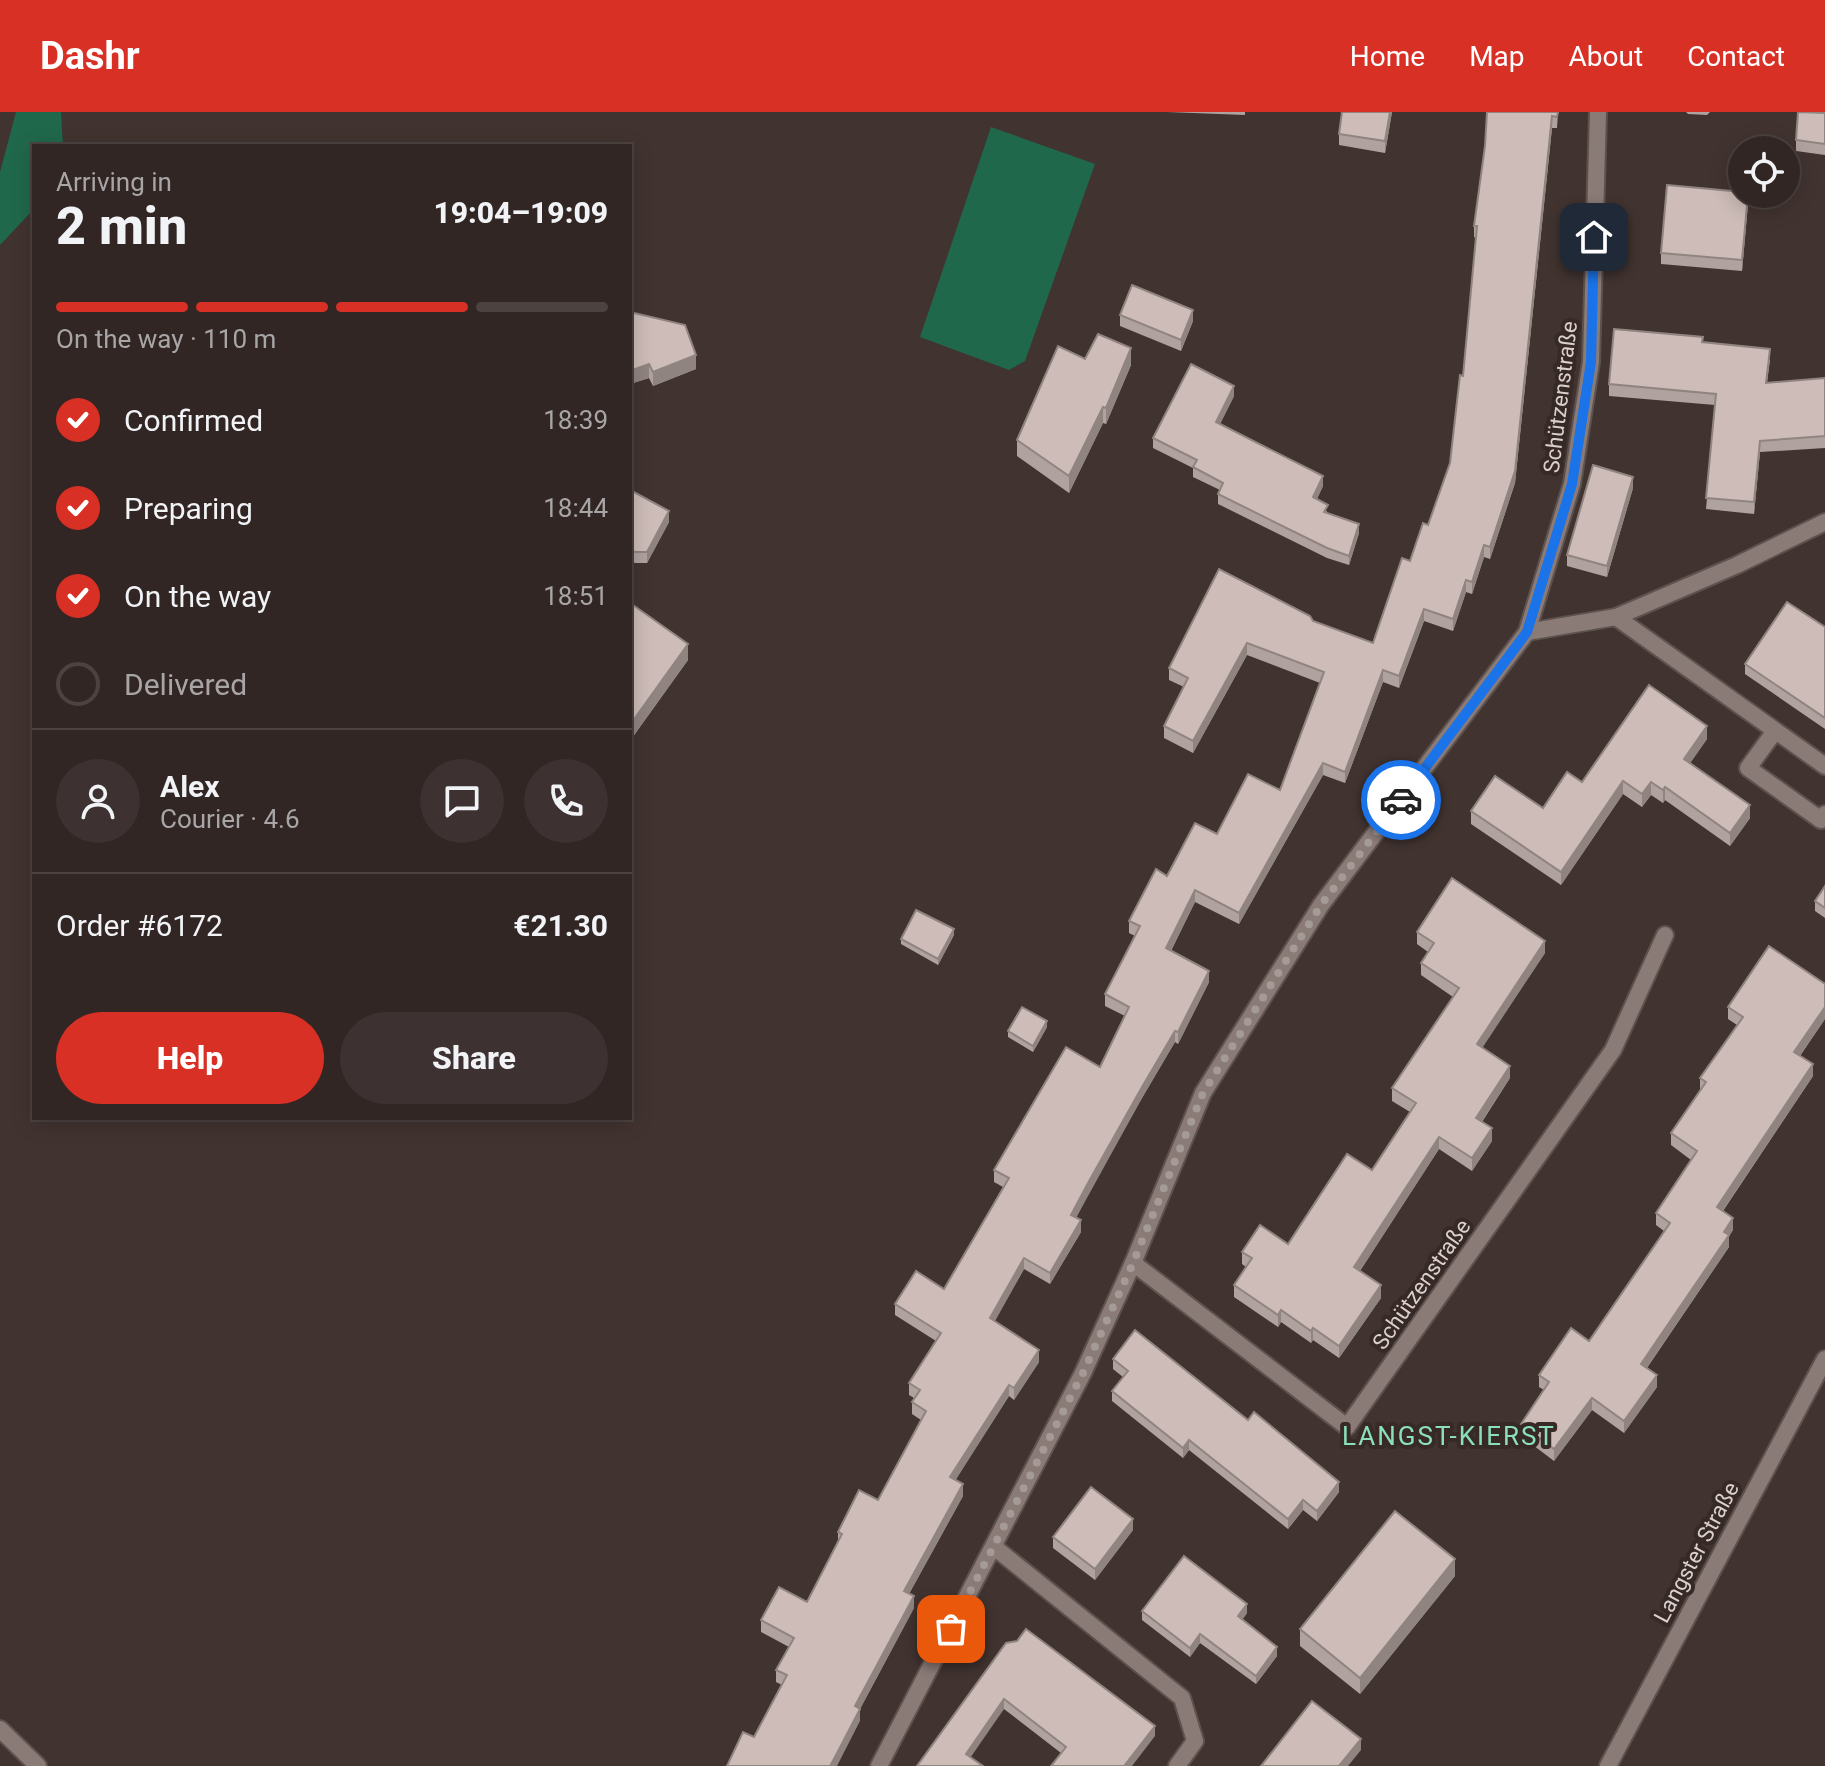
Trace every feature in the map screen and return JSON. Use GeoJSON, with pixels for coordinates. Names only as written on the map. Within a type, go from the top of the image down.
{"type":"FeatureCollection","features":[{"type":"Feature","properties":{"kind":"street","name":"Schützenstraße"},"geometry":{"type":"LineString","coordinates":[[879,1766],[1083,1373],[1133,1263],[1203,1093],[1321,905],[1527,632],[1572,484],[1591,362],[1598,112]]}},
{"type":"Feature","properties":{"kind":"street"},"geometry":{"type":"LineString","coordinates":[[1527,632],[1616,617],[1737,565],[1825,522]]}},
{"type":"Feature","properties":{"kind":"street"},"geometry":{"type":"LineString","coordinates":[[1616,617],[1825,766]]}},
{"type":"Feature","properties":{"kind":"street"},"geometry":{"type":"LineString","coordinates":[[1775,731],[1748,768],[1821,820],[1825,814]]}},
{"type":"Feature","properties":{"kind":"street","name":"Schützenstraße"},"geometry":{"type":"LineString","coordinates":[[1133,1263],[1347,1427],[1613,1050],[1665,935]]}},
{"type":"Feature","properties":{"kind":"street","name":"Langster Straße"},"geometry":{"type":"LineString","coordinates":[[1608,1766],[1825,1359]]}},
{"type":"Feature","properties":{"kind":"street"},"geometry":{"type":"LineString","coordinates":[[994,1547],[1182,1698],[1195,1741],[1177,1766]]}},
{"type":"Feature","properties":{"kind":"street"},"geometry":{"type":"LineString","coordinates":[[0,1729],[38,1766]]}},
{"type":"Feature","properties":{"kind":"green space"},"geometry":{"type":"Polygon","coordinates":[[[16,112],[61,112],[63,144],[32,144],[32,211],[0,245],[0,172],[16,112]]]}},
{"type":"Feature","properties":{"kind":"green space"},"geometry":{"type":"Polygon","coordinates":[[[991,127],[1095,164],[1025,361],[1009,370],[920,337],[991,127]]]}},
{"type":"Feature","properties":{"kind":"building"},"geometry":{"type":"Polygon","coordinates":[[[1342,112],[1390,112],[1385,141],[1339,134],[1342,112]]]}},
{"type":"Feature","properties":{"kind":"building"},"geometry":{"type":"Polygon","coordinates":[[[1487,112],[1558,112],[1557,117],[1552,116],[1515,471],[1490,547],[1484,545],[1472,582],[1466,580],[1453,619],[1424,609],[1399,676],[1383,670],[1345,772],[1323,763],[1239,913],[1195,890],[1166,948],[1209,971],[1178,1032],[1175,1031],[1142,1087],[1071,1215],[1081,1220],[1050,1273],[1024,1258],[990,1318],[1039,1350],[1014,1388],[1009,1385],[950,1477],[963,1484],[904,1591],[914,1596],[855,1706],[860,1709],[830,1766],[727,1766],[743,1732],[754,1737],[787,1675],[776,1670],[794,1638],[761,1620],[779,1587],[807,1602],[842,1534],[838,1532],[859,1490],[878,1500],[926,1411],[912,1402],[920,1390],[909,1383],[941,1333],[895,1304],[916,1271],[944,1289],[1009,1178],[994,1170],[1066,1047],[1100,1067],[1129,1007],[1105,994],[1140,926],[1129,921],[1156,869],[1167,876],[1195,823],[1217,834],[1248,774],[1280,790],[1324,672],[1247,643],[1193,741],[1164,726],[1188,678],[1169,668],[1219,569],[1310,616],[1313,621],[1373,643],[1402,558],[1410,561],[1423,523],[1428,525],[1450,463],[1460,375],[1463,376],[1477,226],[1474,226],[1487,112]]]}},
{"type":"Feature","properties":{"kind":"building"},"geometry":{"type":"Polygon","coordinates":[[[1798,112],[1825,113],[1825,144],[1800,141],[1800,136],[1796,136],[1798,112]]]}},
{"type":"Feature","properties":{"kind":"building"},"geometry":{"type":"Polygon","coordinates":[[[1667,185],[1728,191],[1728,208],[1747,208],[1742,260],[1661,253],[1667,185]]]}},
{"type":"Feature","properties":{"kind":"building"},"geometry":{"type":"Polygon","coordinates":[[[1132,285],[1193,310],[1181,340],[1120,315],[1132,285]]]}},
{"type":"Feature","properties":{"kind":"building"},"geometry":{"type":"Polygon","coordinates":[[[632,312],[685,325],[696,355],[653,372],[649,364],[632,370],[632,312]]]}},
{"type":"Feature","properties":{"kind":"building"},"geometry":{"type":"Polygon","coordinates":[[[1614,329],[1703,337],[1702,342],[1770,349],[1766,383],[1825,378],[1825,436],[1760,441],[1754,502],[1706,498],[1716,394],[1609,384],[1614,329]]]}},
{"type":"Feature","properties":{"kind":"building"},"geometry":{"type":"Polygon","coordinates":[[[1098,334],[1131,348],[1106,408],[1103,407],[1069,476],[1017,440],[1058,346],[1085,359],[1098,334]]]}},
{"type":"Feature","properties":{"kind":"building"},"geometry":{"type":"Polygon","coordinates":[[[1191,364],[1234,386],[1216,422],[1323,476],[1313,497],[1328,505],[1324,512],[1359,524],[1349,556],[1218,494],[1223,483],[1193,467],[1197,460],[1153,438],[1191,364]]]}},
{"type":"Feature","properties":{"kind":"building"},"geometry":{"type":"Polygon","coordinates":[[[1593,465],[1633,477],[1607,566],[1567,555],[1593,465]]]}},
{"type":"Feature","properties":{"kind":"building"},"geometry":{"type":"Polygon","coordinates":[[[632,491],[669,511],[647,552],[632,550],[632,491]]]}},
{"type":"Feature","properties":{"kind":"building"},"geometry":{"type":"Polygon","coordinates":[[[1787,602],[1825,627],[1825,718],[1745,664],[1787,602]]]}},
{"type":"Feature","properties":{"kind":"building"},"geometry":{"type":"Polygon","coordinates":[[[632,606],[688,644],[632,722],[632,606]]]}},
{"type":"Feature","properties":{"kind":"building"},"geometry":{"type":"Polygon","coordinates":[[[1649,685],[1707,726],[1684,759],[1750,805],[1730,833],[1665,787],[1663,790],[1651,782],[1642,794],[1623,781],[1561,872],[1471,811],[1495,776],[1543,808],[1567,772],[1582,782],[1649,685]]]}},
{"type":"Feature","properties":{"kind":"building"},"geometry":{"type":"Polygon","coordinates":[[[1452,878],[1545,941],[1477,1044],[1510,1066],[1476,1118],[1492,1128],[1472,1158],[1439,1137],[1354,1267],[1381,1285],[1339,1346],[1281,1310],[1278,1315],[1234,1285],[1252,1258],[1242,1252],[1260,1225],[1288,1244],[1347,1154],[1372,1170],[1416,1103],[1392,1088],[1459,988],[1421,963],[1434,943],[1417,932],[1452,878]]]}},
{"type":"Feature","properties":{"kind":"building"},"geometry":{"type":"Polygon","coordinates":[[[1825,886],[1825,908],[1815,901],[1825,886]]]}},
{"type":"Feature","properties":{"kind":"building"},"geometry":{"type":"Polygon","coordinates":[[[916,910],[954,929],[938,959],[901,939],[916,910]]]}},
{"type":"Feature","properties":{"kind":"building"},"geometry":{"type":"Polygon","coordinates":[[[1769,946],[1825,984],[1825,1007],[1794,1052],[1813,1064],[1717,1207],[1733,1218],[1724,1232],[1729,1235],[1641,1364],[1657,1375],[1624,1421],[1592,1398],[1554,1449],[1521,1424],[1549,1382],[1539,1375],[1571,1328],[1589,1341],[1670,1223],[1656,1213],[1697,1151],[1671,1133],[1706,1082],[1700,1078],[1743,1017],[1728,1007],[1769,946]]]}},
{"type":"Feature","properties":{"kind":"building"},"geometry":{"type":"Polygon","coordinates":[[[1022,1007],[1047,1021],[1033,1046],[1008,1031],[1022,1007]]]}},
{"type":"Feature","properties":{"kind":"building"},"geometry":{"type":"Polygon","coordinates":[[[1135,1330],[1248,1420],[1254,1412],[1339,1482],[1317,1511],[1303,1500],[1288,1519],[1189,1440],[1183,1448],[1112,1391],[1128,1371],[1113,1359],[1135,1330]]]}},
{"type":"Feature","properties":{"kind":"building"},"geometry":{"type":"Polygon","coordinates":[[[1091,1487],[1133,1519],[1095,1569],[1053,1537],[1091,1487]]]}},
{"type":"Feature","properties":{"kind":"building"},"geometry":{"type":"Polygon","coordinates":[[[1395,1511],[1455,1559],[1360,1678],[1300,1629],[1395,1511]]]}},
{"type":"Feature","properties":{"kind":"building"},"geometry":{"type":"Polygon","coordinates":[[[1184,1556],[1247,1604],[1238,1616],[1277,1647],[1256,1676],[1200,1634],[1190,1648],[1142,1611],[1184,1556]]]}},
{"type":"Feature","properties":{"kind":"building"},"geometry":{"type":"Polygon","coordinates":[[[1026,1629],[1155,1726],[1124,1766],[1051,1766],[1066,1747],[1004,1699],[966,1754],[983,1766],[917,1766],[1006,1643],[1017,1641],[1026,1629]]]}},
{"type":"Feature","properties":{"kind":"building"},"geometry":{"type":"Polygon","coordinates":[[[1312,1701],[1361,1739],[1339,1766],[1261,1766],[1312,1701]]]}},
{"type":"Feature","properties":{"kind":"way so far"},"geometry":{"type":"LineString","coordinates":[[951,1629],[1083,1373],[1133,1263],[1203,1093],[1321,905],[1401,800]]}},
{"type":"Feature","properties":{"kind":"district","name":"LANGST-KIERST"},"geometry":{"type":"Point","coordinates":[1449,1436]}},
{"type":"Feature","properties":{"kind":"route"},"geometry":{"type":"LineString","coordinates":[[1401,800],[1527,632],[1572,484],[1591,362],[1594,237]]}}]}
